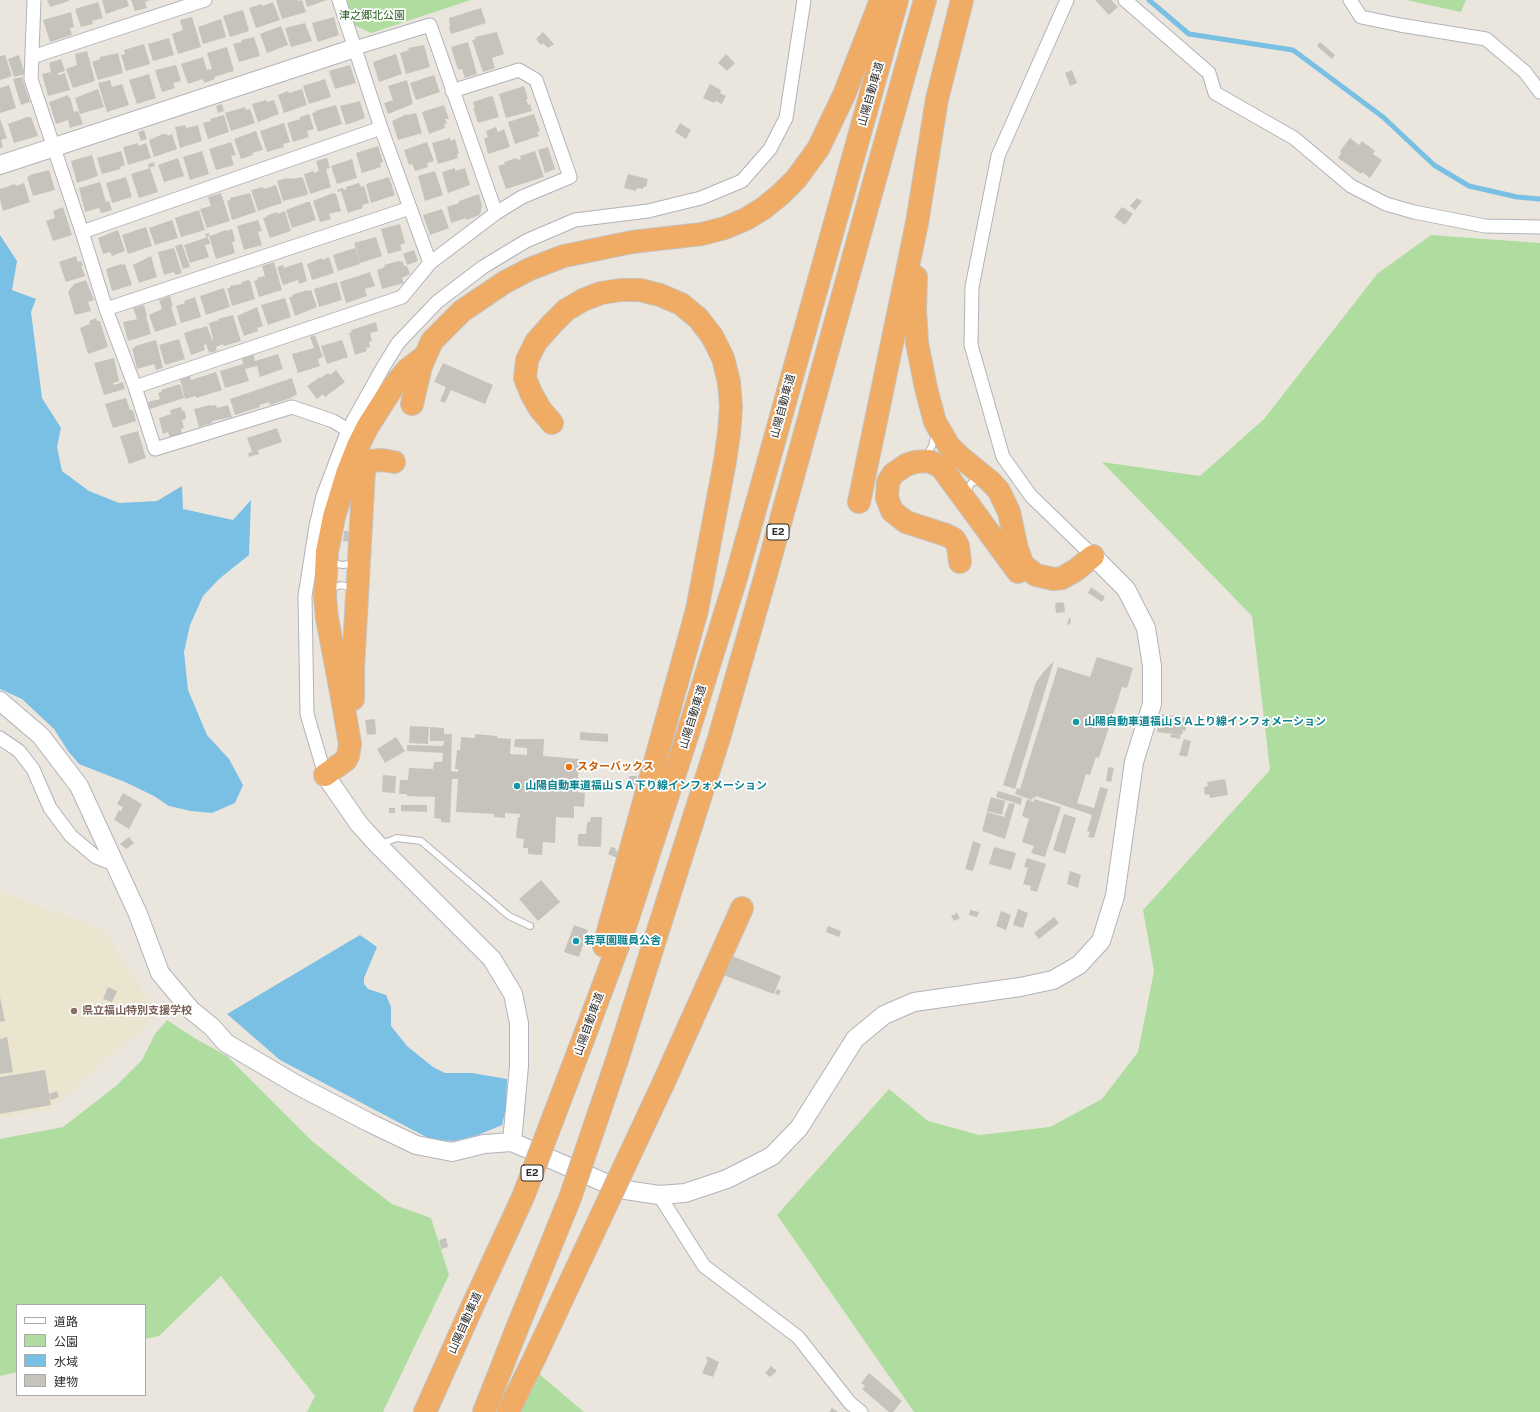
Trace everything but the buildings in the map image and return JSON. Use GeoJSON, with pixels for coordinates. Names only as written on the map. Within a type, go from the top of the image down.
{"type":"FeatureCollection","features":[{"type":"Feature","properties":{"kind":"highway"},"geometry":{"type":"LineString","coordinates":[[412,404],[425,356],[432,341],[462,311],[505,282],[564,256],[600,247],[702,234],[725,228],[746,219],[782,194],[796,179],[818,149],[844,95],[881,0]]}},
{"type":"Feature","properties":{"kind":"highway","name":"山陽自動車道"},"geometry":{"type":"LineString","coordinates":[[425,1412],[523,1197],[626,922],[689,730],[736,578],[897,0]]}},
{"type":"Feature","properties":{"kind":"highway","name":"E2"},"geometry":{"type":"LineString","coordinates":[[484,1412],[570,1198],[617,1060],[719,738],[763,585],[925,0]]}},
{"type":"Feature","properties":{"kind":"highway"},"geometry":{"type":"LineString","coordinates":[[859,502],[917,224],[936,99],[962,0]]}},
{"type":"Feature","properties":{"kind":"highway"},"geometry":{"type":"LineString","coordinates":[[917,224],[915,310],[918,343],[926,388],[935,422],[949,446],[991,482],[999,491],[1013,524],[1019,558],[1029,571],[1045,578],[1062,578],[1076,570],[1093,556]]}},
{"type":"Feature","properties":{"kind":"highway"},"geometry":{"type":"LineString","coordinates":[[552,423],[540,409],[525,378],[527,360],[536,342],[566,310],[583,300],[601,293],[621,290],[640,290],[660,294],[680,304],[698,318],[712,336],[723,358],[731,406],[729,433],[697,610],[595,978],[584,1037]]}},
{"type":"Feature","properties":{"kind":"highway"},"geometry":{"type":"LineString","coordinates":[[325,775],[346,760],[350,744],[327,618],[325,597],[327,552],[339,497],[358,446],[371,420],[393,387],[407,370],[425,356]]}},
{"type":"Feature","properties":{"kind":"highway"},"geometry":{"type":"LineString","coordinates":[[325,775],[347,765],[356,754],[358,746],[352,688],[364,470],[367,464],[372,461],[382,460],[394,462]]}},
{"type":"Feature","properties":{"kind":"highway"},"geometry":{"type":"LineString","coordinates":[[960,562],[958,546],[954,539],[906,522],[892,511],[889,505],[887,491],[888,482],[893,474],[906,465],[921,461],[929,461],[941,467],[1015,569],[1022,576],[1037,584],[1054,585],[1070,580],[1093,556]]}},
{"type":"Feature","properties":{"kind":"highway"},"geometry":{"type":"LineString","coordinates":[[508,1412],[663,1084],[742,908]]}},
{"type":"Feature","properties":{"kind":"street"},"geometry":{"type":"LineString","coordinates":[[34,0],[31,79],[106,309],[135,387],[155,450],[292,407],[333,421],[348,430]]}},
{"type":"Feature","properties":{"kind":"street"},"geometry":{"type":"LineString","coordinates":[[32,57],[205,0]]}},
{"type":"Feature","properties":{"kind":"street"},"geometry":{"type":"LineString","coordinates":[[339,0],[382,128],[430,263]]}},
{"type":"Feature","properties":{"kind":"street"},"geometry":{"type":"LineString","coordinates":[[512,1142],[519,1066],[519,1023],[513,994],[492,959],[378,845],[359,824],[325,775],[307,714],[305,596],[316,526],[323,496],[348,430],[398,343],[437,302],[483,267],[526,241],[576,220],[648,211],[701,198],[742,181],[770,149],[786,118],[804,0]]}},
{"type":"Feature","properties":{"kind":"street"},"geometry":{"type":"LineString","coordinates":[[0,701],[41,736],[79,786],[138,914],[160,973],[191,1010],[212,1027],[226,1043],[299,1086],[416,1145],[452,1152],[484,1144],[512,1142],[619,1189],[659,1195],[685,1193],[727,1179],[772,1156],[799,1128],[855,1039],[884,1015],[914,1002],[1020,987],[1053,980],[1079,965],[1101,941],[1116,896],[1134,762],[1152,704],[1152,666],[1146,628],[1126,589],[1031,496],[1003,457],[971,345],[972,287],[998,156],[1067,0]]}},
{"type":"Feature","properties":{"kind":"street"},"geometry":{"type":"LineString","coordinates":[[1125,0],[1209,73],[1215,93],[1294,138],[1351,186],[1386,204],[1414,212],[1485,226],[1540,227]]}},
{"type":"Feature","properties":{"kind":"street"},"geometry":{"type":"LineString","coordinates":[[1350,0],[1362,17],[1400,25],[1486,39],[1525,72],[1540,92]]}},
{"type":"Feature","properties":{"kind":"street"},"geometry":{"type":"LineString","coordinates":[[0,165],[355,48],[430,25],[496,213]]}},
{"type":"Feature","properties":{"kind":"street"},"geometry":{"type":"LineString","coordinates":[[135,387],[402,297],[430,263],[496,213],[522,197],[570,177],[536,80],[519,70],[452,91]]}},
{"type":"Feature","properties":{"kind":"street"},"geometry":{"type":"LineString","coordinates":[[82,232],[382,128]]}},
{"type":"Feature","properties":{"kind":"street"},"geometry":{"type":"LineString","coordinates":[[106,309],[410,208]]}},
{"type":"Feature","properties":{"kind":"street"},"geometry":{"type":"LineString","coordinates":[[0,738],[19,751],[33,769],[50,808],[71,836],[96,857],[116,865]]}},
{"type":"Feature","properties":{"kind":"street"},"geometry":{"type":"LineString","coordinates":[[659,1195],[704,1266],[798,1337],[850,1403],[861,1412]]}},
{"type":"Feature","properties":{"kind":"lane"},"geometry":{"type":"LineString","coordinates":[[921,461],[930,452],[935,436],[935,422]]}},
{"type":"Feature","properties":{"kind":"lane"},"geometry":{"type":"LineString","coordinates":[[967,502],[967,488],[971,483],[981,480],[991,482]]}},
{"type":"Feature","properties":{"kind":"lane"},"geometry":{"type":"LineString","coordinates":[[327,552],[332,560],[337,564],[342,565],[349,564],[354,561],[360,553]]}},
{"type":"Feature","properties":{"kind":"lane"},"geometry":{"type":"LineString","coordinates":[[325,597],[335,587],[341,585],[353,590],[357,597]]}},
{"type":"Feature","properties":{"kind":"lane"},"geometry":{"type":"LineString","coordinates":[[378,845],[397,838],[421,841],[509,916],[530,926]]}},
{"type":"Feature","properties":{"kind":"shaded area","name":"県立福山特別支援学校"},"geometry":{"type":"Polygon","coordinates":[[[0,892],[96,927],[110,940],[148,1000],[149,1022],[49,1110],[0,1118],[0,892]]]}},
{"type":"Feature","properties":{"kind":"green space","name":"津之郷北公園"},"geometry":{"type":"Polygon","coordinates":[[[347,0],[471,0],[371,33],[354,25],[347,0]]]}},
{"type":"Feature","properties":{"kind":"green space"},"geometry":{"type":"Polygon","coordinates":[[[1406,0],[1466,0],[1461,12],[1406,0]]]}},
{"type":"Feature","properties":{"kind":"green space"},"geometry":{"type":"Polygon","coordinates":[[[1431,235],[1540,243],[1540,1412],[914,1412],[777,1215],[889,1089],[928,1121],[979,1135],[1050,1127],[1102,1099],[1138,1052],[1154,971],[1143,910],[1270,770],[1252,616],[1102,462],[1200,476],[1264,419],[1377,274],[1431,235]]]}},
{"type":"Feature","properties":{"kind":"green space"},"geometry":{"type":"Polygon","coordinates":[[[167,1020],[196,1039],[227,1056],[311,1140],[358,1178],[392,1204],[431,1218],[449,1275],[383,1412],[307,1412],[315,1396],[221,1276],[159,1336],[146,1339],[146,1304],[16,1304],[16,1372],[0,1376],[0,1139],[63,1127],[116,1086],[142,1060],[155,1034],[167,1020]]]}},
{"type":"Feature","properties":{"kind":"green space"},"geometry":{"type":"Polygon","coordinates":[[[538,1373],[584,1412],[520,1412],[538,1373]]]}},
{"type":"Feature","properties":{"kind":"water"},"geometry":{"type":"Polygon","coordinates":[[[0,235],[17,261],[12,290],[36,299],[31,312],[42,398],[61,428],[57,447],[62,471],[89,491],[119,503],[157,501],[182,486],[183,509],[233,520],[251,500],[249,555],[219,579],[203,596],[190,625],[184,652],[188,690],[207,735],[229,759],[243,785],[235,803],[212,813],[191,811],[169,806],[154,796],[125,782],[79,764],[68,751],[54,729],[22,699],[0,689],[0,235]]]}},
{"type":"Feature","properties":{"kind":"water"},"geometry":{"type":"Polygon","coordinates":[[[360,935],[377,947],[364,978],[364,984],[368,989],[386,995],[391,1007],[391,1026],[407,1046],[433,1067],[445,1073],[472,1073],[507,1079],[506,1108],[502,1125],[478,1135],[454,1141],[432,1140],[280,1060],[227,1014],[360,935]]]}},
{"type":"Feature","properties":{"kind":"waterway"},"geometry":{"type":"LineString","coordinates":[[1149,0],[1189,34],[1293,50],[1383,117],[1434,165],[1469,186],[1517,197],[1540,199]]}},
{"type":"Feature","properties":{"kind":"place","name":"山陽自動車道福山ＳＡ上り線インフォメーション"},"geometry":{"type":"Point","coordinates":[1076,722]}},
{"type":"Feature","properties":{"kind":"place","name":"スターバックス"},"geometry":{"type":"Point","coordinates":[569,767]}},
{"type":"Feature","properties":{"kind":"place","name":"山陽自動車道福山ＳＡ下り線インフォメーション"},"geometry":{"type":"Point","coordinates":[517,786]}},
{"type":"Feature","properties":{"kind":"place","name":"若草園職員公舎"},"geometry":{"type":"Point","coordinates":[576,941]}},
{"type":"Feature","properties":{"kind":"place","name":"県立福山特別支援学校"},"geometry":{"type":"Point","coordinates":[74,1011]}}]}
